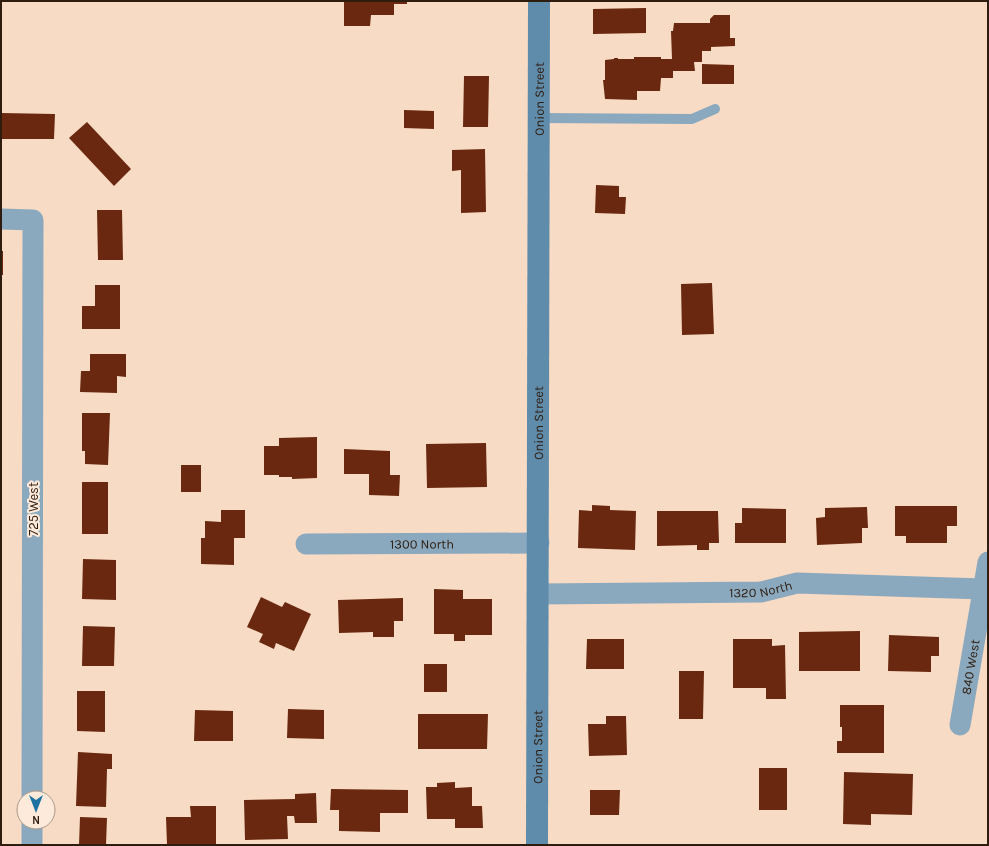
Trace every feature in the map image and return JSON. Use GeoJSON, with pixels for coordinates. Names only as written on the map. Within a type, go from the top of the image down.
{"type":"FeatureCollection","features":[{"type":"Feature","properties":{"kind":"street","name":"Onion Street"},"geometry":{"type":"LineString","coordinates":[[537,845],[539,543],[539,1]]}},
{"type":"Feature","properties":{"kind":"street","name":"725 West"},"geometry":{"type":"LineString","coordinates":[[1,219],[33,220],[32,790]]}},
{"type":"Feature","properties":{"kind":"street","name":"1300 North"},"geometry":{"type":"LineString","coordinates":[[306,544],[539,543]]}},
{"type":"Feature","properties":{"kind":"street","name":"840 West"},"geometry":{"type":"LineString","coordinates":[[960,725],[988,562]]}},
{"type":"Feature","properties":{"kind":"street","name":"1320 North"},"geometry":{"type":"LineString","coordinates":[[538,594],[762,592],[797,583],[983,589]]}},
{"type":"Feature","properties":{"kind":"street"},"geometry":{"type":"LineString","coordinates":[[32,830],[32,845]]}},
{"type":"Feature","properties":{"kind":"lane"},"geometry":{"type":"LineString","coordinates":[[539,118],[692,119],[715,109]]}},
{"type":"Feature","properties":{"kind":"building"},"geometry":{"type":"Polygon","coordinates":[[[344,1],[407,1],[407,4],[394,4],[394,15],[371,15],[370,26],[344,26],[344,1]]]}},
{"type":"Feature","properties":{"kind":"building"},"geometry":{"type":"Polygon","coordinates":[[[646,8],[646,33],[593,34],[593,9],[646,8]]]}},
{"type":"Feature","properties":{"kind":"building"},"geometry":{"type":"Polygon","coordinates":[[[714,15],[730,15],[730,38],[735,38],[735,46],[711,47],[711,51],[702,51],[702,62],[694,62],[695,71],[673,71],[673,78],[661,78],[660,91],[637,91],[637,100],[605,99],[603,80],[605,80],[605,60],[614,58],[634,59],[634,57],[661,57],[661,59],[672,59],[671,31],[673,31],[674,23],[710,23],[710,19],[714,15]]]}},
{"type":"Feature","properties":{"kind":"building"},"geometry":{"type":"Polygon","coordinates":[[[702,64],[734,65],[734,84],[702,84],[702,64]]]}},
{"type":"Feature","properties":{"kind":"building"},"geometry":{"type":"Polygon","coordinates":[[[464,76],[489,76],[488,127],[463,127],[464,76]]]}},
{"type":"Feature","properties":{"kind":"building"},"geometry":{"type":"Polygon","coordinates":[[[404,110],[434,111],[434,129],[404,128],[404,110]]]}},
{"type":"Feature","properties":{"kind":"building"},"geometry":{"type":"Polygon","coordinates":[[[1,113],[55,114],[54,139],[1,139],[1,113]]]}},
{"type":"Feature","properties":{"kind":"building"},"geometry":{"type":"Polygon","coordinates":[[[87,122],[131,169],[114,186],[69,138],[87,122]]]}},
{"type":"Feature","properties":{"kind":"building"},"geometry":{"type":"Polygon","coordinates":[[[485,149],[486,212],[461,213],[461,170],[452,171],[452,150],[485,149]]]}},
{"type":"Feature","properties":{"kind":"building"},"geometry":{"type":"Polygon","coordinates":[[[596,185],[619,186],[619,197],[626,197],[625,214],[595,213],[596,185]]]}},
{"type":"Feature","properties":{"kind":"building"},"geometry":{"type":"Polygon","coordinates":[[[97,210],[122,210],[123,260],[98,260],[97,210]]]}},
{"type":"Feature","properties":{"kind":"building"},"geometry":{"type":"Polygon","coordinates":[[[1,251],[3,251],[3,275],[1,275],[1,251]]]}},
{"type":"Feature","properties":{"kind":"building"},"geometry":{"type":"Polygon","coordinates":[[[712,283],[714,334],[682,335],[681,284],[712,283]]]}},
{"type":"Feature","properties":{"kind":"building"},"geometry":{"type":"Polygon","coordinates":[[[95,285],[120,285],[120,329],[82,329],[82,306],[95,306],[95,285]]]}},
{"type":"Feature","properties":{"kind":"building"},"geometry":{"type":"Polygon","coordinates":[[[90,354],[126,354],[126,377],[117,376],[117,393],[80,392],[81,371],[90,371],[90,354]]]}},
{"type":"Feature","properties":{"kind":"building"},"geometry":{"type":"Polygon","coordinates":[[[82,413],[110,413],[108,465],[85,464],[85,451],[82,451],[82,413]]]}},
{"type":"Feature","properties":{"kind":"building"},"geometry":{"type":"Polygon","coordinates":[[[317,437],[317,478],[292,479],[292,477],[279,477],[279,475],[264,475],[264,446],[279,446],[279,438],[317,437]]]}},
{"type":"Feature","properties":{"kind":"building"},"geometry":{"type":"Polygon","coordinates":[[[486,443],[487,487],[427,488],[426,444],[486,443]]]}},
{"type":"Feature","properties":{"kind":"building"},"geometry":{"type":"Polygon","coordinates":[[[344,449],[390,451],[390,475],[400,475],[399,496],[369,495],[369,474],[344,474],[344,449]]]}},
{"type":"Feature","properties":{"kind":"building"},"geometry":{"type":"Polygon","coordinates":[[[181,465],[201,465],[201,492],[181,492],[181,465]]]}},
{"type":"Feature","properties":{"kind":"building"},"geometry":{"type":"Polygon","coordinates":[[[82,482],[108,482],[108,534],[82,534],[82,482]]]}},
{"type":"Feature","properties":{"kind":"building"},"geometry":{"type":"Polygon","coordinates":[[[592,505],[610,506],[610,510],[636,511],[635,550],[578,548],[579,510],[592,511],[592,505]]]}},
{"type":"Feature","properties":{"kind":"building"},"geometry":{"type":"Polygon","coordinates":[[[895,506],[957,506],[957,526],[947,526],[947,543],[906,543],[906,536],[895,536],[895,506]]]}},
{"type":"Feature","properties":{"kind":"building"},"geometry":{"type":"Polygon","coordinates":[[[867,507],[868,528],[862,528],[862,543],[817,545],[816,518],[825,517],[825,508],[867,507]]]}},
{"type":"Feature","properties":{"kind":"building"},"geometry":{"type":"Polygon","coordinates":[[[742,508],[786,509],[786,543],[735,543],[735,523],[742,523],[742,508]]]}},
{"type":"Feature","properties":{"kind":"building"},"geometry":{"type":"Polygon","coordinates":[[[221,510],[245,510],[245,538],[234,538],[234,565],[201,564],[201,538],[205,538],[205,521],[221,522],[221,510]]]}},
{"type":"Feature","properties":{"kind":"building"},"geometry":{"type":"Polygon","coordinates":[[[657,511],[718,511],[719,543],[709,543],[709,550],[697,550],[697,545],[657,546],[657,511]]]}},
{"type":"Feature","properties":{"kind":"building"},"geometry":{"type":"Polygon","coordinates":[[[83,559],[116,560],[116,600],[82,599],[83,559]]]}},
{"type":"Feature","properties":{"kind":"building"},"geometry":{"type":"Polygon","coordinates":[[[434,589],[463,590],[463,599],[492,599],[492,635],[465,635],[465,641],[454,641],[454,634],[434,634],[434,589]]]}},
{"type":"Feature","properties":{"kind":"building"},"geometry":{"type":"Polygon","coordinates":[[[261,597],[282,607],[285,602],[311,614],[294,651],[276,643],[274,649],[259,642],[263,634],[247,627],[261,597]]]}},
{"type":"Feature","properties":{"kind":"building"},"geometry":{"type":"Polygon","coordinates":[[[403,598],[403,621],[394,621],[394,637],[373,637],[373,632],[339,633],[338,600],[403,598]]]}},
{"type":"Feature","properties":{"kind":"building"},"geometry":{"type":"Polygon","coordinates":[[[83,626],[115,627],[114,666],[82,666],[83,626]]]}},
{"type":"Feature","properties":{"kind":"building"},"geometry":{"type":"Polygon","coordinates":[[[860,631],[860,671],[799,671],[799,632],[860,631]]]}},
{"type":"Feature","properties":{"kind":"building"},"geometry":{"type":"Polygon","coordinates":[[[889,635],[939,637],[939,656],[931,656],[931,672],[888,671],[889,635]]]}},
{"type":"Feature","properties":{"kind":"building"},"geometry":{"type":"Polygon","coordinates":[[[587,639],[624,639],[624,669],[586,669],[587,639]]]}},
{"type":"Feature","properties":{"kind":"building"},"geometry":{"type":"Polygon","coordinates":[[[733,639],[772,639],[772,646],[785,645],[786,699],[766,699],[766,688],[733,688],[733,639]]]}},
{"type":"Feature","properties":{"kind":"building"},"geometry":{"type":"Polygon","coordinates":[[[424,664],[447,664],[447,692],[424,692],[424,664]]]}},
{"type":"Feature","properties":{"kind":"building"},"geometry":{"type":"Polygon","coordinates":[[[679,671],[704,671],[703,719],[679,719],[679,671]]]}},
{"type":"Feature","properties":{"kind":"building"},"geometry":{"type":"Polygon","coordinates":[[[77,691],[105,691],[105,732],[77,731],[77,691]]]}},
{"type":"Feature","properties":{"kind":"building"},"geometry":{"type":"Polygon","coordinates":[[[840,705],[884,705],[884,753],[837,753],[837,741],[842,741],[842,727],[840,727],[840,705]]]}},
{"type":"Feature","properties":{"kind":"building"},"geometry":{"type":"Polygon","coordinates":[[[288,709],[324,710],[324,739],[287,738],[288,709]]]}},
{"type":"Feature","properties":{"kind":"building"},"geometry":{"type":"Polygon","coordinates":[[[195,710],[233,711],[233,741],[194,741],[195,710]]]}},
{"type":"Feature","properties":{"kind":"building"},"geometry":{"type":"Polygon","coordinates":[[[418,714],[488,714],[487,749],[418,749],[418,714]]]}},
{"type":"Feature","properties":{"kind":"building"},"geometry":{"type":"Polygon","coordinates":[[[606,716],[626,716],[627,755],[589,756],[588,724],[606,724],[606,716]]]}},
{"type":"Feature","properties":{"kind":"building"},"geometry":{"type":"Polygon","coordinates":[[[78,752],[112,754],[112,769],[107,769],[106,807],[76,806],[78,752]]]}},
{"type":"Feature","properties":{"kind":"building"},"geometry":{"type":"Polygon","coordinates":[[[759,768],[787,768],[787,810],[759,810],[759,768]]]}},
{"type":"Feature","properties":{"kind":"building"},"geometry":{"type":"Polygon","coordinates":[[[844,772],[913,774],[912,815],[871,814],[871,825],[843,824],[844,772]]]}},
{"type":"Feature","properties":{"kind":"building"},"geometry":{"type":"Polygon","coordinates":[[[455,782],[455,788],[472,787],[472,806],[482,806],[483,828],[455,828],[455,819],[427,819],[426,787],[437,787],[437,783],[455,782]]]}},
{"type":"Feature","properties":{"kind":"building"},"geometry":{"type":"Polygon","coordinates":[[[331,789],[408,790],[408,813],[380,813],[380,832],[339,831],[339,810],[330,810],[331,789]]]}},
{"type":"Feature","properties":{"kind":"building"},"geometry":{"type":"Polygon","coordinates":[[[590,790],[620,790],[619,815],[590,815],[590,790]]]}},
{"type":"Feature","properties":{"kind":"building"},"geometry":{"type":"Polygon","coordinates":[[[316,793],[317,823],[295,823],[294,816],[287,816],[288,839],[245,840],[244,800],[295,799],[295,794],[316,793]]]}},
{"type":"Feature","properties":{"kind":"building"},"geometry":{"type":"Polygon","coordinates":[[[190,806],[216,806],[216,845],[167,845],[166,817],[191,817],[190,806]]]}},
{"type":"Feature","properties":{"kind":"building"},"geometry":{"type":"Polygon","coordinates":[[[80,817],[107,818],[106,845],[79,845],[80,817]]]}}]}
